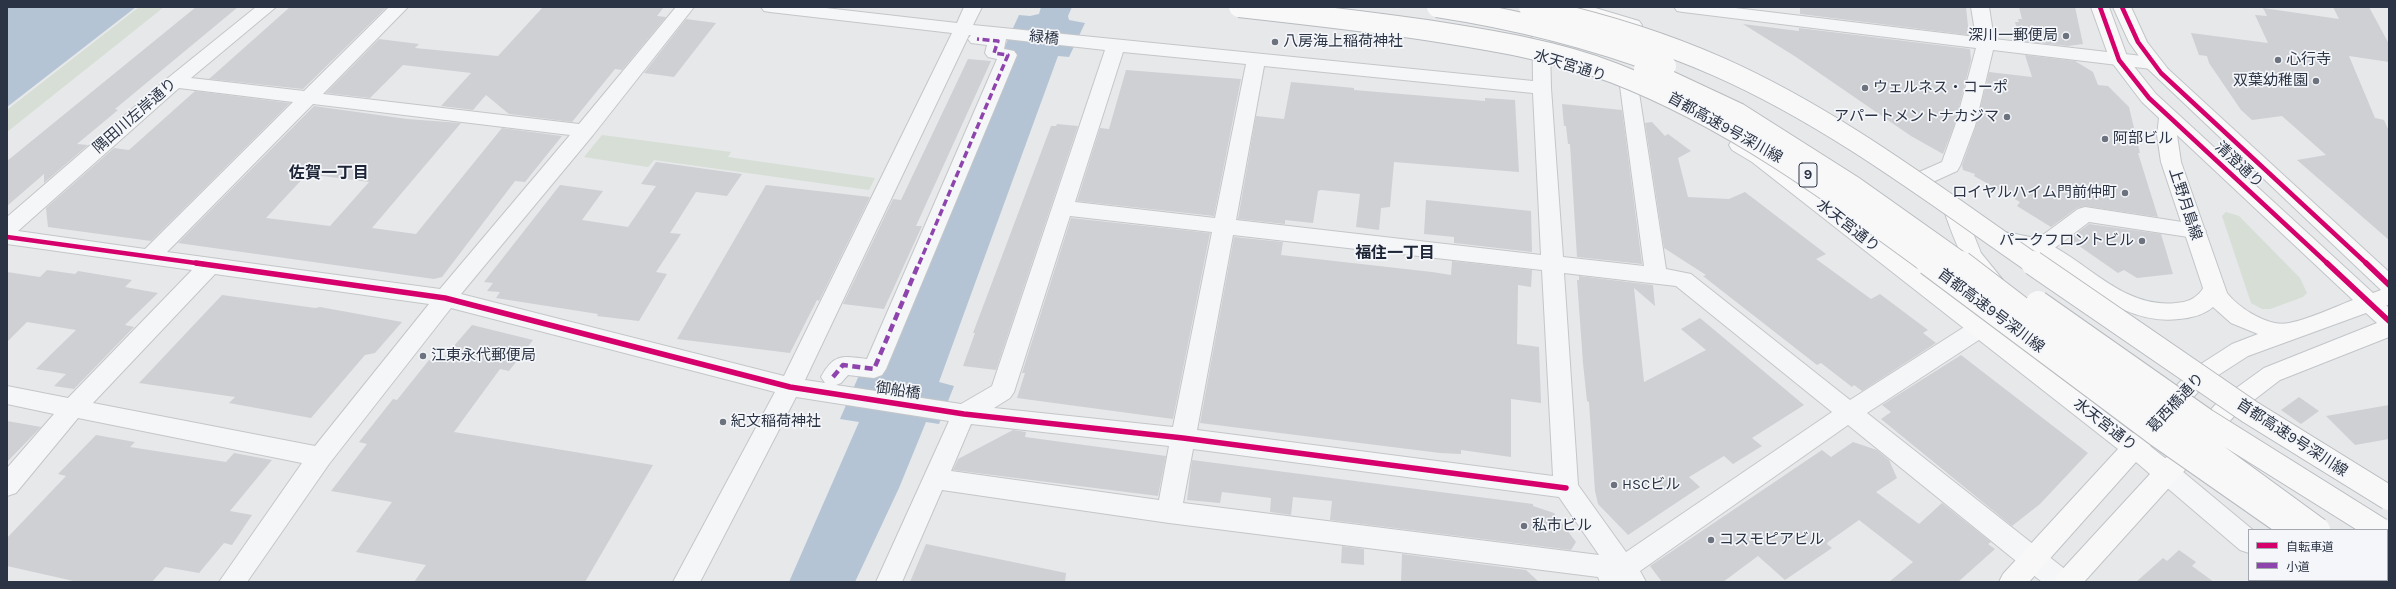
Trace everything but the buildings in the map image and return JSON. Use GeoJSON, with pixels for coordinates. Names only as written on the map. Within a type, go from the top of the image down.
{"type":"FeatureCollection","features":[{"type":"Feature","properties":{"kind":"main road","name":"首都高速9号深川線"},"geometry":{"type":"LineString","coordinates":[[1239,7],[1370,22],[1509,44],[1610,72],[1669,97],[1740,133],[1821,184],[2217,478],[2293,529]]}},
{"type":"Feature","properties":{"kind":"main road","name":"水天宮通り"},"geometry":{"type":"LineString","coordinates":[[1246,7],[1433,33],[1541,56],[1575,66],[1629,86],[1704,123],[1759,157],[2167,473]]}},
{"type":"Feature","properties":{"kind":"main road"},"geometry":{"type":"LineString","coordinates":[[1349,7],[1477,25],[1588,50],[1669,80],[1738,113],[1853,186],[1961,263],[2138,398],[2317,529]]}},
{"type":"Feature","properties":{"kind":"main road"},"geometry":{"type":"LineString","coordinates":[[1437,7],[1538,25],[1594,41],[1673,69],[1741,102],[1819,148],[1861,176],[2159,390],[2330,501],[2378,529]]}},
{"type":"Feature","properties":{"kind":"main road","name":"首都高速9号深川線"},"geometry":{"type":"LineString","coordinates":[[1529,7],[1607,25],[1662,44],[1747,80],[1796,107],[1970,220],[2171,359],[2302,446],[2389,498]]}},
{"type":"Feature","properties":{"kind":"main road"},"geometry":{"type":"LineString","coordinates":[[1573,7],[1669,39],[1715,60],[1832,123],[1916,181],[1992,237],[2198,377]]}},
{"type":"Feature","properties":{"kind":"main road","name":"清澄通り"},"geometry":{"type":"LineString","coordinates":[[2100,7],[2119,60],[2144,92],[2169,117],[2379,299],[2389,321]]}},
{"type":"Feature","properties":{"kind":"main road","name":"清澄通り"},"geometry":{"type":"LineString","coordinates":[[2122,7],[2129,28],[2151,63],[2179,91],[2389,285]]}},
{"type":"Feature","properties":{"kind":"main road","name":"上野月島線"},"geometry":{"type":"LineString","coordinates":[[2169,117],[2167,135],[2171,162],[2214,288],[2222,303],[2239,317],[2253,325],[2285,332]]}},
{"type":"Feature","properties":{"kind":"main road"},"geometry":{"type":"LineString","coordinates":[[1953,208],[1972,256],[1999,289],[2080,351],[2137,402],[2149,418],[2153,427],[2167,473]]}},
{"type":"Feature","properties":{"kind":"main road"},"geometry":{"type":"LineString","coordinates":[[1992,237],[2040,248],[2113,296],[2139,308],[2167,312],[2192,308],[2210,298],[2214,288]]}},
{"type":"Feature","properties":{"kind":"main road","name":"葛西橋通り"},"geometry":{"type":"LineString","coordinates":[[2012,582],[2034,560],[2198,377],[2240,350],[2285,332],[2379,299]]}},
{"type":"Feature","properties":{"kind":"main road"},"geometry":{"type":"LineString","coordinates":[[2067,582],[2229,406],[2272,374],[2389,328]]}},
{"type":"Feature","properties":{"kind":"street","name":"隅田川左岸通り"},"geometry":{"type":"LineString","coordinates":[[7,229],[175,82],[266,7]]}},
{"type":"Feature","properties":{"kind":"street"},"geometry":{"type":"LineString","coordinates":[[151,255],[399,7]]}},
{"type":"Feature","properties":{"kind":"street"},"geometry":{"type":"LineString","coordinates":[[232,582],[321,457],[445,298],[586,131],[685,7]]}},
{"type":"Feature","properties":{"kind":"street"},"geometry":{"type":"LineString","coordinates":[[770,7],[970,34],[998,41],[994,53],[1008,55],[962,166],[874,368],[842,365],[833,377]]}},
{"type":"Feature","properties":{"kind":"street"},"geometry":{"type":"LineString","coordinates":[[686,582],[790,387],[970,34],[973,7]]}},
{"type":"Feature","properties":{"kind":"street"},"geometry":{"type":"LineString","coordinates":[[1541,7],[1542,88],[1554,265],[1566,488],[1621,578]]}},
{"type":"Feature","properties":{"kind":"street"},"geometry":{"type":"LineString","coordinates":[[1683,7],[1986,42],[2151,63]]}},
{"type":"Feature","properties":{"kind":"street"},"geometry":{"type":"LineString","coordinates":[[1916,181],[1950,166],[1965,126],[1986,42],[1980,7]]}},
{"type":"Feature","properties":{"kind":"street","name":"緑橋"},"geometry":{"type":"LineString","coordinates":[[970,34],[1007,34],[1542,88]]}},
{"type":"Feature","properties":{"kind":"street"},"geometry":{"type":"LineString","coordinates":[[889,582],[936,479],[954,412],[1002,392],[1064,208],[1094,108],[1116,46]]}},
{"type":"Feature","properties":{"kind":"street"},"geometry":{"type":"LineString","coordinates":[[1169,512],[1256,60]]}},
{"type":"Feature","properties":{"kind":"street"},"geometry":{"type":"LineString","coordinates":[[175,82],[586,131]]}},
{"type":"Feature","properties":{"kind":"street"},"geometry":{"type":"LineString","coordinates":[[1629,86],[1656,275]]}},
{"type":"Feature","properties":{"kind":"street"},"geometry":{"type":"LineString","coordinates":[[1064,208],[1224,225],[1554,265],[1656,275],[1683,280],[1694,287],[1848,413],[2062,582]]}},
{"type":"Feature","properties":{"kind":"street"},"geometry":{"type":"LineString","coordinates":[[2040,248],[2085,214],[2195,231]]}},
{"type":"Feature","properties":{"kind":"street","name":"御船橋"},"geometry":{"type":"LineString","coordinates":[[7,237],[151,255],[445,298],[790,387],[954,412],[1183,438],[1566,488]]}},
{"type":"Feature","properties":{"kind":"street"},"geometry":{"type":"LineString","coordinates":[[7,486],[73,408],[211,264]]}},
{"type":"Feature","properties":{"kind":"street"},"geometry":{"type":"LineString","coordinates":[[936,479],[1621,578],[1848,413],[1980,328]]}},
{"type":"Feature","properties":{"kind":"street"},"geometry":{"type":"LineString","coordinates":[[7,395],[321,457]]}},
{"type":"Feature","properties":{"kind":"street","name":"水天宮通り"},"geometry":{"type":"LineString","coordinates":[[2167,473],[2248,541]]}},
{"type":"Feature","properties":{"kind":"shaded area"},"geometry":{"type":"Polygon","coordinates":[[[139,7],[164,7],[7,132],[7,110],[139,7]]]}},
{"type":"Feature","properties":{"kind":"shaded area"},"geometry":{"type":"Polygon","coordinates":[[[602,135],[731,152],[728,157],[875,178],[869,190],[654,160],[648,167],[584,157],[602,135]]]}},
{"type":"Feature","properties":{"kind":"shaded area"},"geometry":{"type":"Polygon","coordinates":[[[2226,212],[2239,216],[2300,278],[2307,293],[2303,297],[2270,309],[2262,309],[2251,303],[2222,216],[2226,212]]]}},
{"type":"Feature","properties":{"kind":"water"},"geometry":{"type":"Polygon","coordinates":[[[7,7],[136,7],[7,107],[7,7]]]}},
{"type":"Feature","properties":{"kind":"water"},"geometry":{"type":"Polygon","coordinates":[[[1041,7],[1072,7],[1068,16],[1069,20],[1085,23],[1069,57],[1058,56],[939,382],[954,386],[939,424],[926,422],[899,488],[855,582],[789,582],[859,422],[840,419],[860,373],[878,375],[1008,39],[1019,15],[1030,16],[1039,14],[1041,7]]]}},
{"type":"Feature","properties":{"kind":"marked path"},"geometry":{"type":"LineString","coordinates":[[833,377],[843,365],[874,369],[1008,55],[994,53],[998,41],[977,39]]}},
{"type":"Feature","properties":{"kind":"cycle path"},"geometry":{"type":"LineString","coordinates":[[2100,7],[2119,60],[2149,98],[2389,321]]}},
{"type":"Feature","properties":{"kind":"cycle path"},"geometry":{"type":"LineString","coordinates":[[2122,7],[2138,42],[2148,58],[2161,73],[2389,285]]}},
{"type":"Feature","properties":{"kind":"cycle path"},"geometry":{"type":"LineString","coordinates":[[7,237],[445,298],[790,387],[964,414],[1183,438],[1566,488]]}},
{"type":"Feature","properties":{"kind":"place","name":"深川一郵便局"},"geometry":{"type":"Point","coordinates":[2066,36]}},
{"type":"Feature","properties":{"kind":"place","name":"八房海上稲荷神社"},"geometry":{"type":"Point","coordinates":[1275,42]}},
{"type":"Feature","properties":{"kind":"place","name":"心行寺"},"geometry":{"type":"Point","coordinates":[2278,60]}},
{"type":"Feature","properties":{"kind":"place","name":"双葉幼稚園"},"geometry":{"type":"Point","coordinates":[2316,81]}},
{"type":"Feature","properties":{"kind":"place","name":"ウェルネス・コーポ"},"geometry":{"type":"Point","coordinates":[1865,88]}},
{"type":"Feature","properties":{"kind":"place","name":"アパートメントナカジマ"},"geometry":{"type":"Point","coordinates":[2007,117]}},
{"type":"Feature","properties":{"kind":"place","name":"阿部ビル"},"geometry":{"type":"Point","coordinates":[2105,139]}},
{"type":"Feature","properties":{"kind":"place","name":"ロイヤルハイム門前仲町"},"geometry":{"type":"Point","coordinates":[2125,193]}},
{"type":"Feature","properties":{"kind":"place","name":"パークフロントビル"},"geometry":{"type":"Point","coordinates":[2142,241]}},
{"type":"Feature","properties":{"kind":"place","name":"江東永代郵便局"},"geometry":{"type":"Point","coordinates":[423,356]}},
{"type":"Feature","properties":{"kind":"place","name":"紀文稲荷神社"},"geometry":{"type":"Point","coordinates":[723,422]}},
{"type":"Feature","properties":{"kind":"place","name":"HSCビル"},"geometry":{"type":"Point","coordinates":[1614,485]}},
{"type":"Feature","properties":{"kind":"place","name":"私市ビル"},"geometry":{"type":"Point","coordinates":[1524,526]}},
{"type":"Feature","properties":{"kind":"place","name":"コスモピアビル"},"geometry":{"type":"Point","coordinates":[1711,540]}},
{"type":"Feature","properties":{"kind":"district","name":"佐賀一丁目"},"geometry":{"type":"Point","coordinates":[329,173]}},
{"type":"Feature","properties":{"kind":"district","name":"福住一丁目"},"geometry":{"type":"Point","coordinates":[1395,253]}}]}
